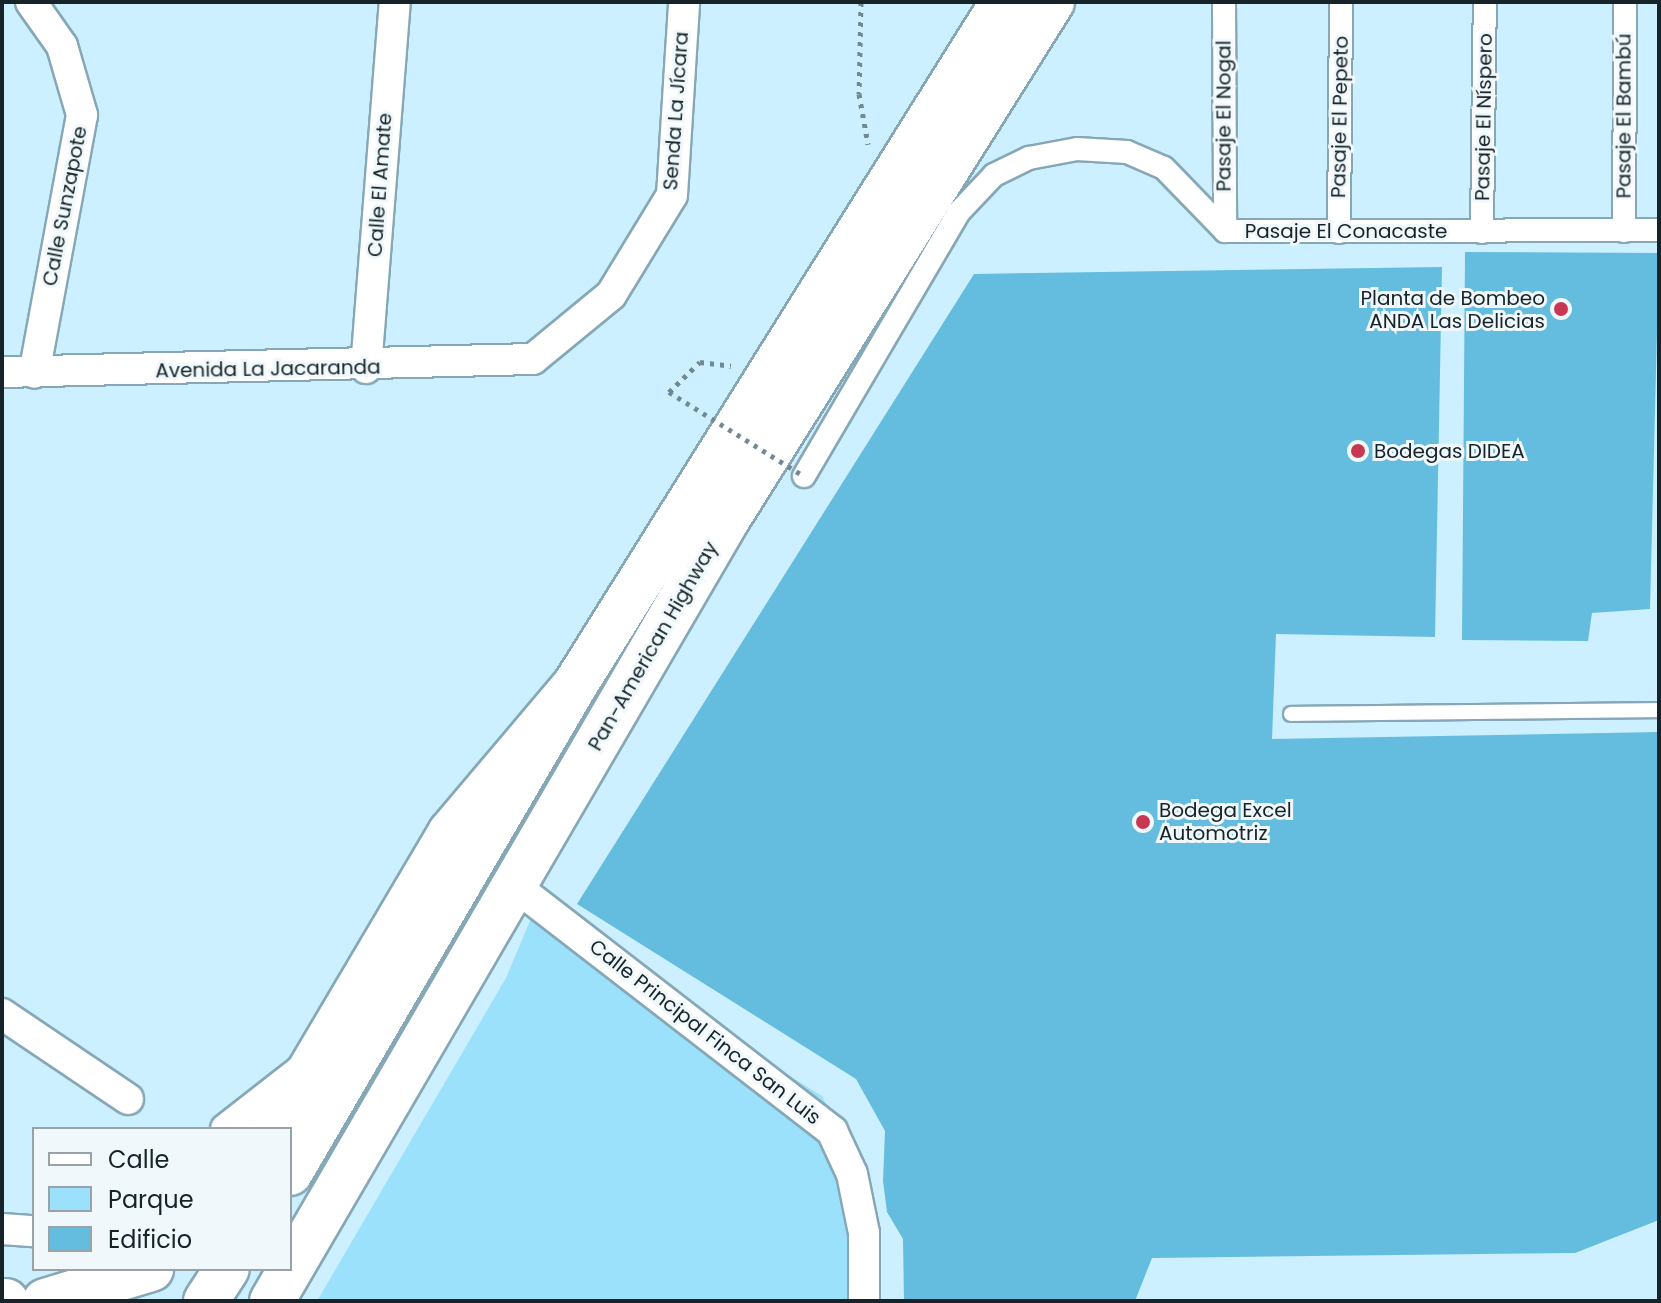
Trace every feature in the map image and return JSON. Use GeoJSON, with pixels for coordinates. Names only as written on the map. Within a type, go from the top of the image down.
{"type":"FeatureCollection","features":[{"type":"Feature","properties":{"kind":"main road"},"geometry":{"type":"LineString","coordinates":[[292,1170],[575,685],[1003,2]]}},
{"type":"Feature","properties":{"kind":"main road","name":"Pan-American Highway"},"geometry":{"type":"LineString","coordinates":[[292,1267],[727,520],[1052,2]]}},
{"type":"Feature","properties":{"kind":"main road"},"geometry":{"type":"LineString","coordinates":[[276,1127],[323,1054],[450,833],[575,685]]}},
{"type":"Feature","properties":{"kind":"main road"},"geometry":{"type":"LineString","coordinates":[[45,1301],[144,1271]]}},
{"type":"Feature","properties":{"kind":"main road"},"geometry":{"type":"LineString","coordinates":[[206,1301],[226,1271]]}},
{"type":"Feature","properties":{"kind":"main road","name":"Pan-American Highway"},"geometry":{"type":"LineString","coordinates":[[272,1301],[290,1271]]}},
{"type":"Feature","properties":{"kind":"street","name":"Calle Sunzapote"},"geometry":{"type":"LineString","coordinates":[[31,2],[62,46],[82,115],[34,373]]}},
{"type":"Feature","properties":{"kind":"street","name":"Calle El Amate"},"geometry":{"type":"LineString","coordinates":[[366,368],[395,2]]}},
{"type":"Feature","properties":{"kind":"street","name":"Senda La Jícara"},"geometry":{"type":"LineString","coordinates":[[533,359],[611,295],[672,195],[684,2]]}},
{"type":"Feature","properties":{"kind":"street","name":"Pasaje El Nogal"},"geometry":{"type":"LineString","coordinates":[[1224,2],[1225,231]]}},
{"type":"Feature","properties":{"kind":"street","name":"Pasaje El Pepeto"},"geometry":{"type":"LineString","coordinates":[[1339,232],[1341,2]]}},
{"type":"Feature","properties":{"kind":"street","name":"Pasaje El Níspero"},"geometry":{"type":"LineString","coordinates":[[1482,232],[1485,2]]}},
{"type":"Feature","properties":{"kind":"street","name":"Pasaje El Bambú"},"geometry":{"type":"LineString","coordinates":[[1624,231],[1625,2]]}},
{"type":"Feature","properties":{"kind":"street","name":"Pasaje El Conacaste"},"geometry":{"type":"LineString","coordinates":[[804,476],[894,312],[959,212],[994,175],[1029,158],[1077,149],[1127,152],[1164,168],[1225,231],[1659,230]]}},
{"type":"Feature","properties":{"kind":"street","name":"Avenida La Jacaranda"},"geometry":{"type":"LineString","coordinates":[[2,372],[366,368],[533,359]]}},
{"type":"Feature","properties":{"kind":"street","name":"Calle Principal Finca San Luis"},"geometry":{"type":"LineString","coordinates":[[515,886],[832,1131],[852,1174],[864,1233],[864,1301]]}},
{"type":"Feature","properties":{"kind":"street"},"geometry":{"type":"LineString","coordinates":[[2,1014],[128,1099]]}},
{"type":"Feature","properties":{"kind":"street"},"geometry":{"type":"LineString","coordinates":[[229,1127],[323,1054]]}},
{"type":"Feature","properties":{"kind":"street"},"geometry":{"type":"LineString","coordinates":[[2,1229],[32,1231]]}},
{"type":"Feature","properties":{"kind":"lane"},"geometry":{"type":"LineString","coordinates":[[1291,714],[1659,710]]}},
{"type":"Feature","properties":{"kind":"path"},"geometry":{"type":"LineString","coordinates":[[861,2],[867,161]]}},
{"type":"Feature","properties":{"kind":"path"},"geometry":{"type":"LineString","coordinates":[[745,357],[733,366],[687,368],[669,392],[804,476]]}},
{"type":"Feature","properties":{"kind":"green space"},"geometry":{"type":"Polygon","coordinates":[[[532,916],[822,1096],[877,1209],[874,1301],[317,1301],[506,978],[532,916]]]}},
{"type":"Feature","properties":{"kind":"building","name":"Bodegas DIDEA"},"geometry":{"type":"Polygon","coordinates":[[[1465,252],[1659,253],[1650,609],[1592,613],[1588,641],[1462,640],[1465,252]]]}},
{"type":"Feature","properties":{"kind":"building","name":"Bodega Excel Automotriz"},"geometry":{"type":"Polygon","coordinates":[[[1442,267],[1435,637],[1276,634],[1272,739],[1659,732],[1659,1220],[1575,1253],[1152,1258],[1135,1301],[904,1301],[903,1239],[887,1212],[883,1181],[885,1131],[856,1079],[577,904],[974,274],[1442,267]]]}},
{"type":"Feature","properties":{"kind":"place","name":"Planta de Bombeo ANDA Las Delicias"},"geometry":{"type":"Point","coordinates":[1561,309]}},
{"type":"Feature","properties":{"kind":"place","name":"Bodegas DIDEA"},"geometry":{"type":"Point","coordinates":[1358,451]}},
{"type":"Feature","properties":{"kind":"place","name":"Bodega Excel Automotriz"},"geometry":{"type":"Point","coordinates":[1143,822]}}]}
